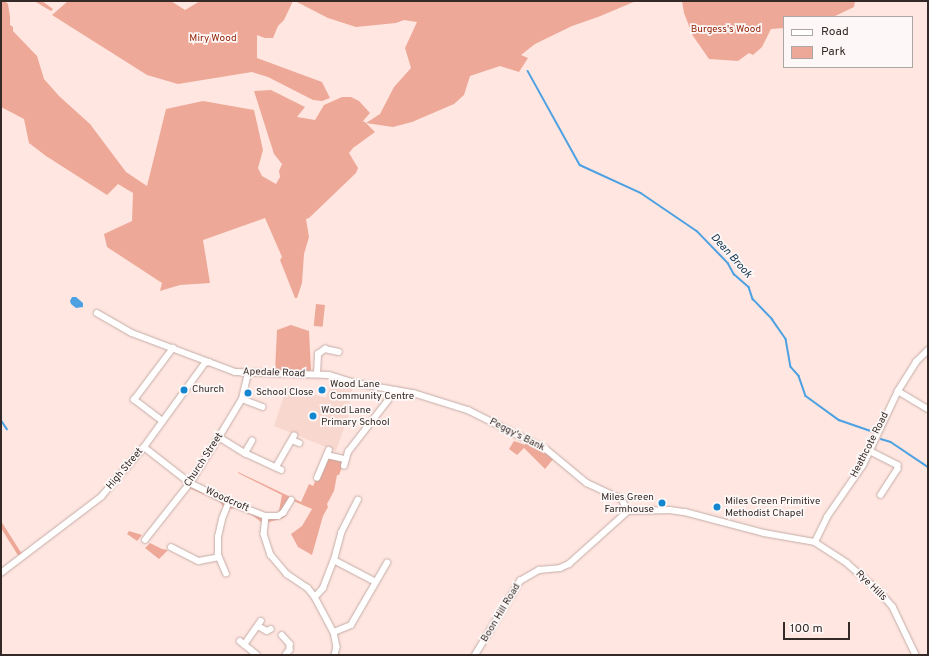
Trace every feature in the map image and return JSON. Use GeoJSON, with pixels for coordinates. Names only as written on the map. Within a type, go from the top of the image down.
{"type":"FeatureCollection","features":[{"type":"Feature","properties":{"kind":"street","name":"Apedale Road"},"geometry":{"type":"LineString","coordinates":[[97,313],[131,332],[234,372],[329,375],[355,383],[413,393]]}},
{"type":"Feature","properties":{"kind":"street"},"geometry":{"type":"LineString","coordinates":[[162,421],[134,400],[173,348]]}},
{"type":"Feature","properties":{"kind":"street"},"geometry":{"type":"LineString","coordinates":[[317,374],[318,354],[325,349],[339,352]]}},
{"type":"Feature","properties":{"kind":"street","name":"Heathcote Road"},"geometry":{"type":"LineString","coordinates":[[815,542],[827,517],[855,478],[870,451],[898,391],[916,362],[928,350]]}},
{"type":"Feature","properties":{"kind":"street","name":"High Street"},"geometry":{"type":"LineString","coordinates":[[1,573],[101,497],[144,447],[205,363],[209,362]]}},
{"type":"Feature","properties":{"kind":"street","name":"Church Street"},"geometry":{"type":"LineString","coordinates":[[145,540],[190,483],[219,437],[242,399],[248,373]]}},
{"type":"Feature","properties":{"kind":"street"},"geometry":{"type":"LineString","coordinates":[[344,466],[348,452],[396,390]]}},
{"type":"Feature","properties":{"kind":"street"},"geometry":{"type":"LineString","coordinates":[[898,391],[928,409]]}},
{"type":"Feature","properties":{"kind":"street","name":"Peggy's Bank"},"geometry":{"type":"LineString","coordinates":[[413,393],[468,410],[546,449],[587,483],[622,499],[628,511]]}},
{"type":"Feature","properties":{"kind":"street"},"geometry":{"type":"LineString","coordinates":[[242,399],[263,407]]}},
{"type":"Feature","properties":{"kind":"street"},"geometry":{"type":"LineString","coordinates":[[219,437],[245,453],[279,468],[293,438],[299,443]]}},
{"type":"Feature","properties":{"kind":"street"},"geometry":{"type":"LineString","coordinates":[[245,453],[252,441]]}},
{"type":"Feature","properties":{"kind":"street","name":"Woodcroft"},"geometry":{"type":"LineString","coordinates":[[144,447],[190,483],[229,502],[266,516]]}},
{"type":"Feature","properties":{"kind":"street"},"geometry":{"type":"LineString","coordinates":[[870,451],[898,465],[898,469],[881,495]]}},
{"type":"Feature","properties":{"kind":"street"},"geometry":{"type":"LineString","coordinates":[[317,478],[328,453],[345,459]]}},
{"type":"Feature","properties":{"kind":"street"},"geometry":{"type":"LineString","coordinates":[[291,500],[284,513],[278,516],[266,516],[264,534],[271,555],[287,574],[308,588],[315,597],[334,632],[337,647],[335,655]]}},
{"type":"Feature","properties":{"kind":"street"},"geometry":{"type":"LineString","coordinates":[[315,597],[323,588],[334,560],[341,533],[358,500]]}},
{"type":"Feature","properties":{"kind":"street"},"geometry":{"type":"LineString","coordinates":[[227,570],[219,557],[218,537],[222,519],[229,502]]}},
{"type":"Feature","properties":{"kind":"street"},"geometry":{"type":"LineString","coordinates":[[628,511],[647,510],[685,512],[764,533],[815,542]]}},
{"type":"Feature","properties":{"kind":"street","name":"Boon Hill Road"},"geometry":{"type":"LineString","coordinates":[[474,655],[520,581],[539,570],[560,568],[569,564],[628,511]]}},
{"type":"Feature","properties":{"kind":"street","name":"Rye Hills"},"geometry":{"type":"LineString","coordinates":[[815,542],[835,554],[880,592],[893,608],[916,655]]}},
{"type":"Feature","properties":{"kind":"street"},"geometry":{"type":"LineString","coordinates":[[171,547],[199,561],[219,557]]}},
{"type":"Feature","properties":{"kind":"street"},"geometry":{"type":"LineString","coordinates":[[334,560],[376,582]]}},
{"type":"Feature","properties":{"kind":"street"},"geometry":{"type":"LineString","coordinates":[[334,632],[351,625],[387,564]]}},
{"type":"Feature","properties":{"kind":"street"},"geometry":{"type":"LineString","coordinates":[[257,655],[242,643],[259,624],[266,631],[271,629]]}},
{"type":"Feature","properties":{"kind":"street"},"geometry":{"type":"LineString","coordinates":[[284,635],[290,644],[290,650],[286,655]]}},
{"type":"Feature","properties":{"kind":"shaded area","name":"Wood Lane Primary School"},"geometry":{"type":"Polygon","coordinates":[[[333,379],[353,386],[349,404],[352,405],[336,451],[274,426],[287,387],[326,398],[333,379]]]}},
{"type":"Feature","properties":{"kind":"green space"},"geometry":{"type":"Polygon","coordinates":[[[1,1],[5,1],[8,4],[10,25],[13,27],[13,31],[37,56],[44,79],[59,96],[90,124],[126,172],[147,186],[166,109],[203,101],[254,110],[263,150],[258,168],[262,176],[276,184],[280,177],[279,171],[282,164],[274,154],[254,91],[271,90],[305,107],[297,117],[315,120],[324,105],[342,97],[351,97],[359,101],[370,113],[363,121],[375,132],[353,148],[349,153],[358,168],[356,173],[309,218],[306,219],[309,237],[304,254],[302,283],[297,298],[295,298],[280,260],[282,257],[265,218],[203,240],[210,283],[180,285],[160,291],[162,283],[107,247],[104,234],[132,221],[133,193],[118,184],[107,195],[46,156],[29,143],[24,119],[1,107],[1,1]]]}},
{"type":"Feature","properties":{"kind":"green space"},"geometry":{"type":"Polygon","coordinates":[[[34,1],[42,1],[53,9],[51,11],[34,1]]]}},
{"type":"Feature","properties":{"kind":"green space","name":"Miry Wood"},"geometry":{"type":"Polygon","coordinates":[[[68,1],[171,1],[185,10],[200,1],[293,1],[284,20],[278,26],[273,38],[265,38],[257,35],[257,58],[322,82],[330,98],[322,101],[313,100],[268,77],[252,72],[178,84],[147,75],[52,15],[68,1]]]}},
{"type":"Feature","properties":{"kind":"green space"},"geometry":{"type":"Polygon","coordinates":[[[295,1],[636,1],[572,26],[535,44],[521,55],[528,58],[519,72],[500,66],[470,76],[464,95],[454,104],[412,122],[393,127],[366,123],[380,114],[394,87],[411,68],[405,48],[417,22],[404,20],[396,23],[356,27],[328,18],[295,1]]]}},
{"type":"Feature","properties":{"kind":"green space","name":"Burgess's Wood"},"geometry":{"type":"Polygon","coordinates":[[[682,1],[855,1],[854,7],[835,16],[783,16],[783,28],[771,29],[762,47],[753,55],[749,53],[738,61],[709,59],[693,36],[684,13],[682,1]]]}},
{"type":"Feature","properties":{"kind":"green space"},"geometry":{"type":"Polygon","coordinates":[[[316,304],[325,305],[323,327],[314,326],[316,304]]]}},
{"type":"Feature","properties":{"kind":"green space"},"geometry":{"type":"Polygon","coordinates":[[[291,325],[309,331],[311,370],[307,373],[275,371],[277,330],[291,325]]]}},
{"type":"Feature","properties":{"kind":"green space"},"geometry":{"type":"Polygon","coordinates":[[[514,441],[525,445],[526,442],[539,447],[554,458],[545,469],[524,448],[517,455],[509,449],[514,441]]]}},
{"type":"Feature","properties":{"kind":"green space"},"geometry":{"type":"Polygon","coordinates":[[[327,455],[345,459],[339,475],[337,475],[334,491],[327,504],[328,507],[323,516],[312,555],[298,547],[291,534],[302,526],[312,509],[291,500],[284,513],[287,515],[283,518],[266,523],[265,525],[252,515],[235,508],[226,510],[219,501],[187,487],[190,483],[266,516],[278,516],[282,495],[238,472],[301,502],[309,484],[313,486],[327,455]]]}},
{"type":"Feature","properties":{"kind":"green space"},"geometry":{"type":"Polygon","coordinates":[[[1,521],[22,554],[19,557],[1,528],[1,521]]]}},
{"type":"Feature","properties":{"kind":"green space"},"geometry":{"type":"Polygon","coordinates":[[[129,531],[142,535],[137,541],[127,534],[129,531]]]}},
{"type":"Feature","properties":{"kind":"green space"},"geometry":{"type":"Polygon","coordinates":[[[150,543],[162,549],[168,550],[159,559],[145,548],[150,543]]]}},
{"type":"Feature","properties":{"kind":"water"},"geometry":{"type":"Polygon","coordinates":[[[72,297],[76,297],[83,303],[83,307],[76,308],[71,304],[70,301],[72,297]]]}},
{"type":"Feature","properties":{"kind":"waterway","name":"Dean Brook"},"geometry":{"type":"LineString","coordinates":[[528,71],[580,165],[641,193],[697,231],[728,263],[734,274],[749,287],[753,299],[772,319],[786,339],[791,367],[799,376],[806,396],[839,420],[871,431]]}},
{"type":"Feature","properties":{"kind":"waterway"},"geometry":{"type":"LineString","coordinates":[[1,420],[7,429]]}},
{"type":"Feature","properties":{"kind":"waterway","name":"Dean Brook"},"geometry":{"type":"LineString","coordinates":[[881,439],[891,442],[928,467]]}},
{"type":"Feature","properties":{"kind":"place","name":"Church"},"geometry":{"type":"Point","coordinates":[184,390]}},
{"type":"Feature","properties":{"kind":"place","name":"Wood Lane Community Centre"},"geometry":{"type":"Point","coordinates":[322,390]}},
{"type":"Feature","properties":{"kind":"place","name":"School Close"},"geometry":{"type":"Point","coordinates":[248,393]}},
{"type":"Feature","properties":{"kind":"place","name":"Wood Lane Primary School"},"geometry":{"type":"Point","coordinates":[313,416]}},
{"type":"Feature","properties":{"kind":"place","name":"Miles Green Farmhouse"},"geometry":{"type":"Point","coordinates":[662,503]}},
{"type":"Feature","properties":{"kind":"place","name":"Miles Green Primitive Methodist Chapel"},"geometry":{"type":"Point","coordinates":[717,507]}}]}
